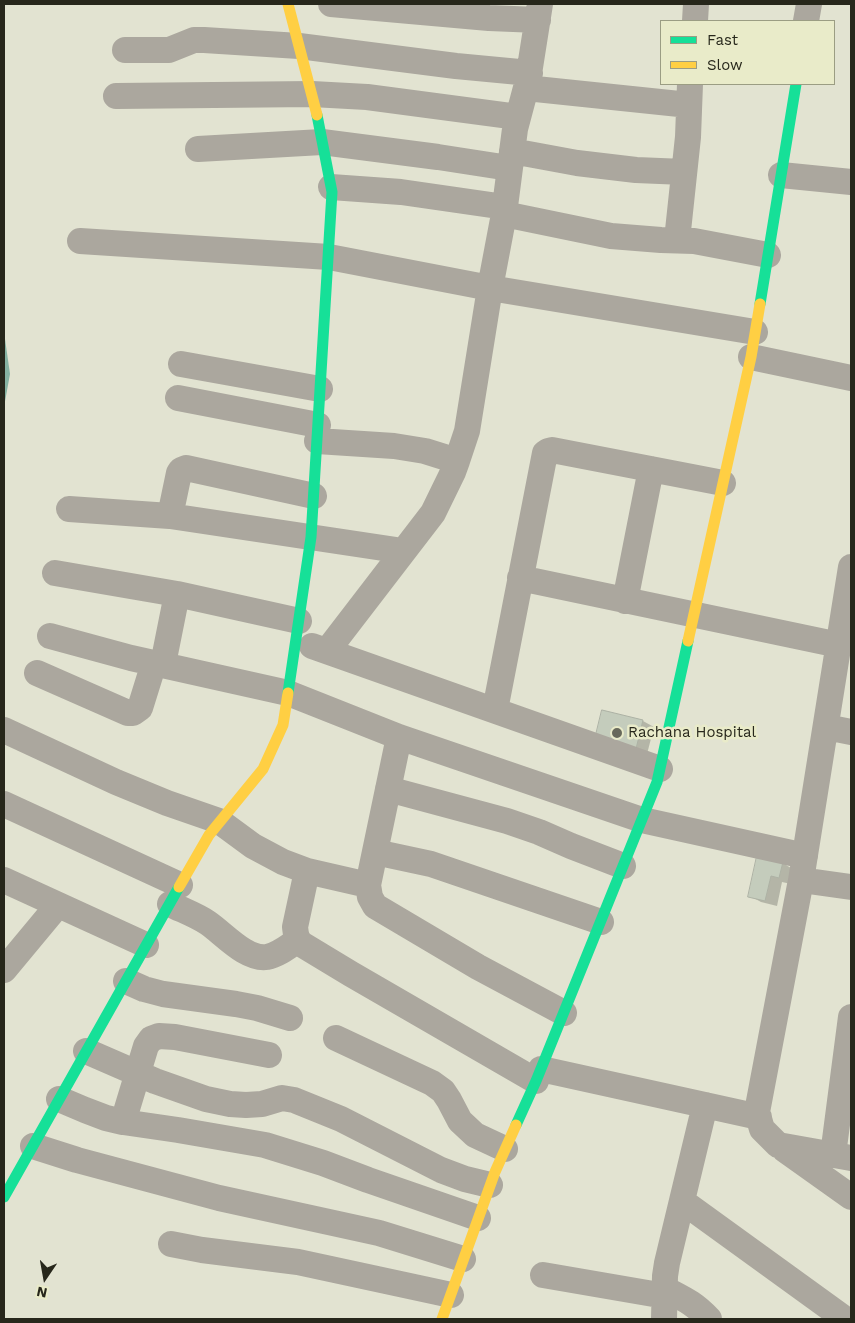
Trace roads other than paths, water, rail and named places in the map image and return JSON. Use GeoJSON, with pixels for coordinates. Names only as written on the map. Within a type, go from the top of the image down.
{"type":"FeatureCollection","features":[{"type":"Feature","properties":{"kind":"street"},"geometry":{"type":"LineString","coordinates":[[4,1197],[208,835],[263,768],[282,725],[311,537],[329,257],[331,187],[312,94],[288,4]]}},
{"type":"Feature","properties":{"kind":"street"},"geometry":{"type":"LineString","coordinates":[[327,651],[433,513],[454,472],[467,432],[504,210],[510,160],[518,117],[528,80],[539,12],[480,18],[331,4]]}},
{"type":"Feature","properties":{"kind":"street"},"geometry":{"type":"LineString","coordinates":[[695,20],[696,4]]}},
{"type":"Feature","properties":{"kind":"street"},"geometry":{"type":"LineString","coordinates":[[806,20],[809,4]]}},
{"type":"Feature","properties":{"kind":"street"},"geometry":{"type":"LineString","coordinates":[[125,50],[169,50],[194,40],[300,46],[456,66],[528,80],[690,94],[688,138],[677,240]]}},
{"type":"Feature","properties":{"kind":"street"},"geometry":{"type":"LineString","coordinates":[[171,1244],[202,1250],[298,1262],[446,1307],[490,1185],[564,1013],[657,782],[751,357],[796,85]]}},
{"type":"Feature","properties":{"kind":"street"},"geometry":{"type":"LineString","coordinates":[[116,96],[312,94],[367,97],[518,117]]}},
{"type":"Feature","properties":{"kind":"street"},"geometry":{"type":"LineString","coordinates":[[198,149],[322,142],[438,157],[577,162],[636,170],[684,172]]}},
{"type":"Feature","properties":{"kind":"street"},"geometry":{"type":"LineString","coordinates":[[781,175],[851,182]]}},
{"type":"Feature","properties":{"kind":"street"},"geometry":{"type":"LineString","coordinates":[[331,187],[401,192],[504,210],[611,236],[694,241],[768,255]]}},
{"type":"Feature","properties":{"kind":"street"},"geometry":{"type":"LineString","coordinates":[[80,242],[329,257],[490,288],[755,332]]}},
{"type":"Feature","properties":{"kind":"street"},"geometry":{"type":"LineString","coordinates":[[751,357],[851,378]]}},
{"type":"Feature","properties":{"kind":"street"},"geometry":{"type":"LineString","coordinates":[[181,364],[320,389]]}},
{"type":"Feature","properties":{"kind":"street"},"geometry":{"type":"LineString","coordinates":[[178,398],[318,433],[425,451],[457,461]]}},
{"type":"Feature","properties":{"kind":"street"},"geometry":{"type":"LineString","coordinates":[[494,710],[545,453],[552,450],[723,483]]}},
{"type":"Feature","properties":{"kind":"street"},"geometry":{"type":"LineString","coordinates":[[170,516],[179,473],[186,468],[314,496]]}},
{"type":"Feature","properties":{"kind":"street"},"geometry":{"type":"LineString","coordinates":[[625,601],[652,469]]}},
{"type":"Feature","properties":{"kind":"street"},"geometry":{"type":"LineString","coordinates":[[69,509],[170,516],[404,551]]}},
{"type":"Feature","properties":{"kind":"street"},"geometry":{"type":"LineString","coordinates":[[851,567],[803,868],[757,1112],[762,1129],[778,1145],[851,1197]]}},
{"type":"Feature","properties":{"kind":"street"},"geometry":{"type":"LineString","coordinates":[[55,573],[177,594],[297,630],[327,651],[660,769]]}},
{"type":"Feature","properties":{"kind":"street"},"geometry":{"type":"LineString","coordinates":[[520,578],[839,645]]}},
{"type":"Feature","properties":{"kind":"street"},"geometry":{"type":"LineString","coordinates":[[37,673],[128,714],[133,714],[140,708],[158,664],[177,594]]}},
{"type":"Feature","properties":{"kind":"street"},"geometry":{"type":"LineString","coordinates":[[50,636],[131,658],[288,693],[399,737],[642,820],[803,868],[851,887]]}},
{"type":"Feature","properties":{"kind":"street"},"geometry":{"type":"LineString","coordinates":[[826,727],[851,732]]}},
{"type":"Feature","properties":{"kind":"street"},"geometry":{"type":"LineString","coordinates":[[4,730],[116,782],[167,803],[219,821],[253,846],[284,862],[306,871],[368,885]]}},
{"type":"Feature","properties":{"kind":"street"},"geometry":{"type":"LineString","coordinates":[[399,737],[368,885],[370,897],[375,906],[478,967],[564,1013]]}},
{"type":"Feature","properties":{"kind":"street"},"geometry":{"type":"LineString","coordinates":[[388,789],[507,821],[623,866]]}},
{"type":"Feature","properties":{"kind":"street"},"geometry":{"type":"LineString","coordinates":[[4,804],[175,894],[206,922],[247,952],[267,957],[298,940]]}},
{"type":"Feature","properties":{"kind":"street"},"geometry":{"type":"LineString","coordinates":[[375,852],[431,864],[601,922]]}},
{"type":"Feature","properties":{"kind":"street"},"geometry":{"type":"LineString","coordinates":[[306,871],[295,927],[296,936],[303,944],[351,974],[538,1075],[705,1105],[759,1117]]}},
{"type":"Feature","properties":{"kind":"street"},"geometry":{"type":"LineString","coordinates":[[4,880],[146,945]]}},
{"type":"Feature","properties":{"kind":"street"},"geometry":{"type":"LineString","coordinates":[[6,963],[58,905]]}},
{"type":"Feature","properties":{"kind":"street"},"geometry":{"type":"LineString","coordinates":[[126,980],[144,989],[163,994],[236,1004],[290,1018]]}},
{"type":"Feature","properties":{"kind":"street"},"geometry":{"type":"LineString","coordinates":[[778,1145],[842,1156],[851,1017]]}},
{"type":"Feature","properties":{"kind":"street"},"geometry":{"type":"LineString","coordinates":[[123,1122],[146,1046],[151,1039],[159,1036],[175,1037],[269,1055]]}},
{"type":"Feature","properties":{"kind":"street"},"geometry":{"type":"LineString","coordinates":[[336,1038],[432,1083],[443,1091],[460,1121],[475,1134],[505,1150]]}},
{"type":"Feature","properties":{"kind":"street"},"geometry":{"type":"LineString","coordinates":[[86,1051],[155,1081],[206,1099],[230,1104],[262,1104],[282,1098],[294,1100],[341,1119],[441,1170],[465,1179],[490,1185]]}},
{"type":"Feature","properties":{"kind":"street"},"geometry":{"type":"LineString","coordinates":[[59,1099],[106,1118],[123,1122],[265,1145],[323,1163],[478,1218]]}},
{"type":"Feature","properties":{"kind":"street"},"geometry":{"type":"LineString","coordinates":[[254,1143],[262,1104]]}},
{"type":"Feature","properties":{"kind":"street"},"geometry":{"type":"LineString","coordinates":[[664,1302],[667,1263],[705,1105]]}},
{"type":"Feature","properties":{"kind":"street"},"geometry":{"type":"LineString","coordinates":[[33,1146],[77,1160],[219,1198],[379,1233],[463,1259]]}},
{"type":"Feature","properties":{"kind":"street"},"geometry":{"type":"LineString","coordinates":[[682,1200],[845,1319]]}},
{"type":"Feature","properties":{"kind":"street"},"geometry":{"type":"LineString","coordinates":[[543,1275],[664,1302],[691,1302],[709,1319]]}},
{"type":"Feature","properties":{"kind":"place","name":"Rachana Hospital"},"geometry":{"type":"Point","coordinates":[617,733]}}]}
